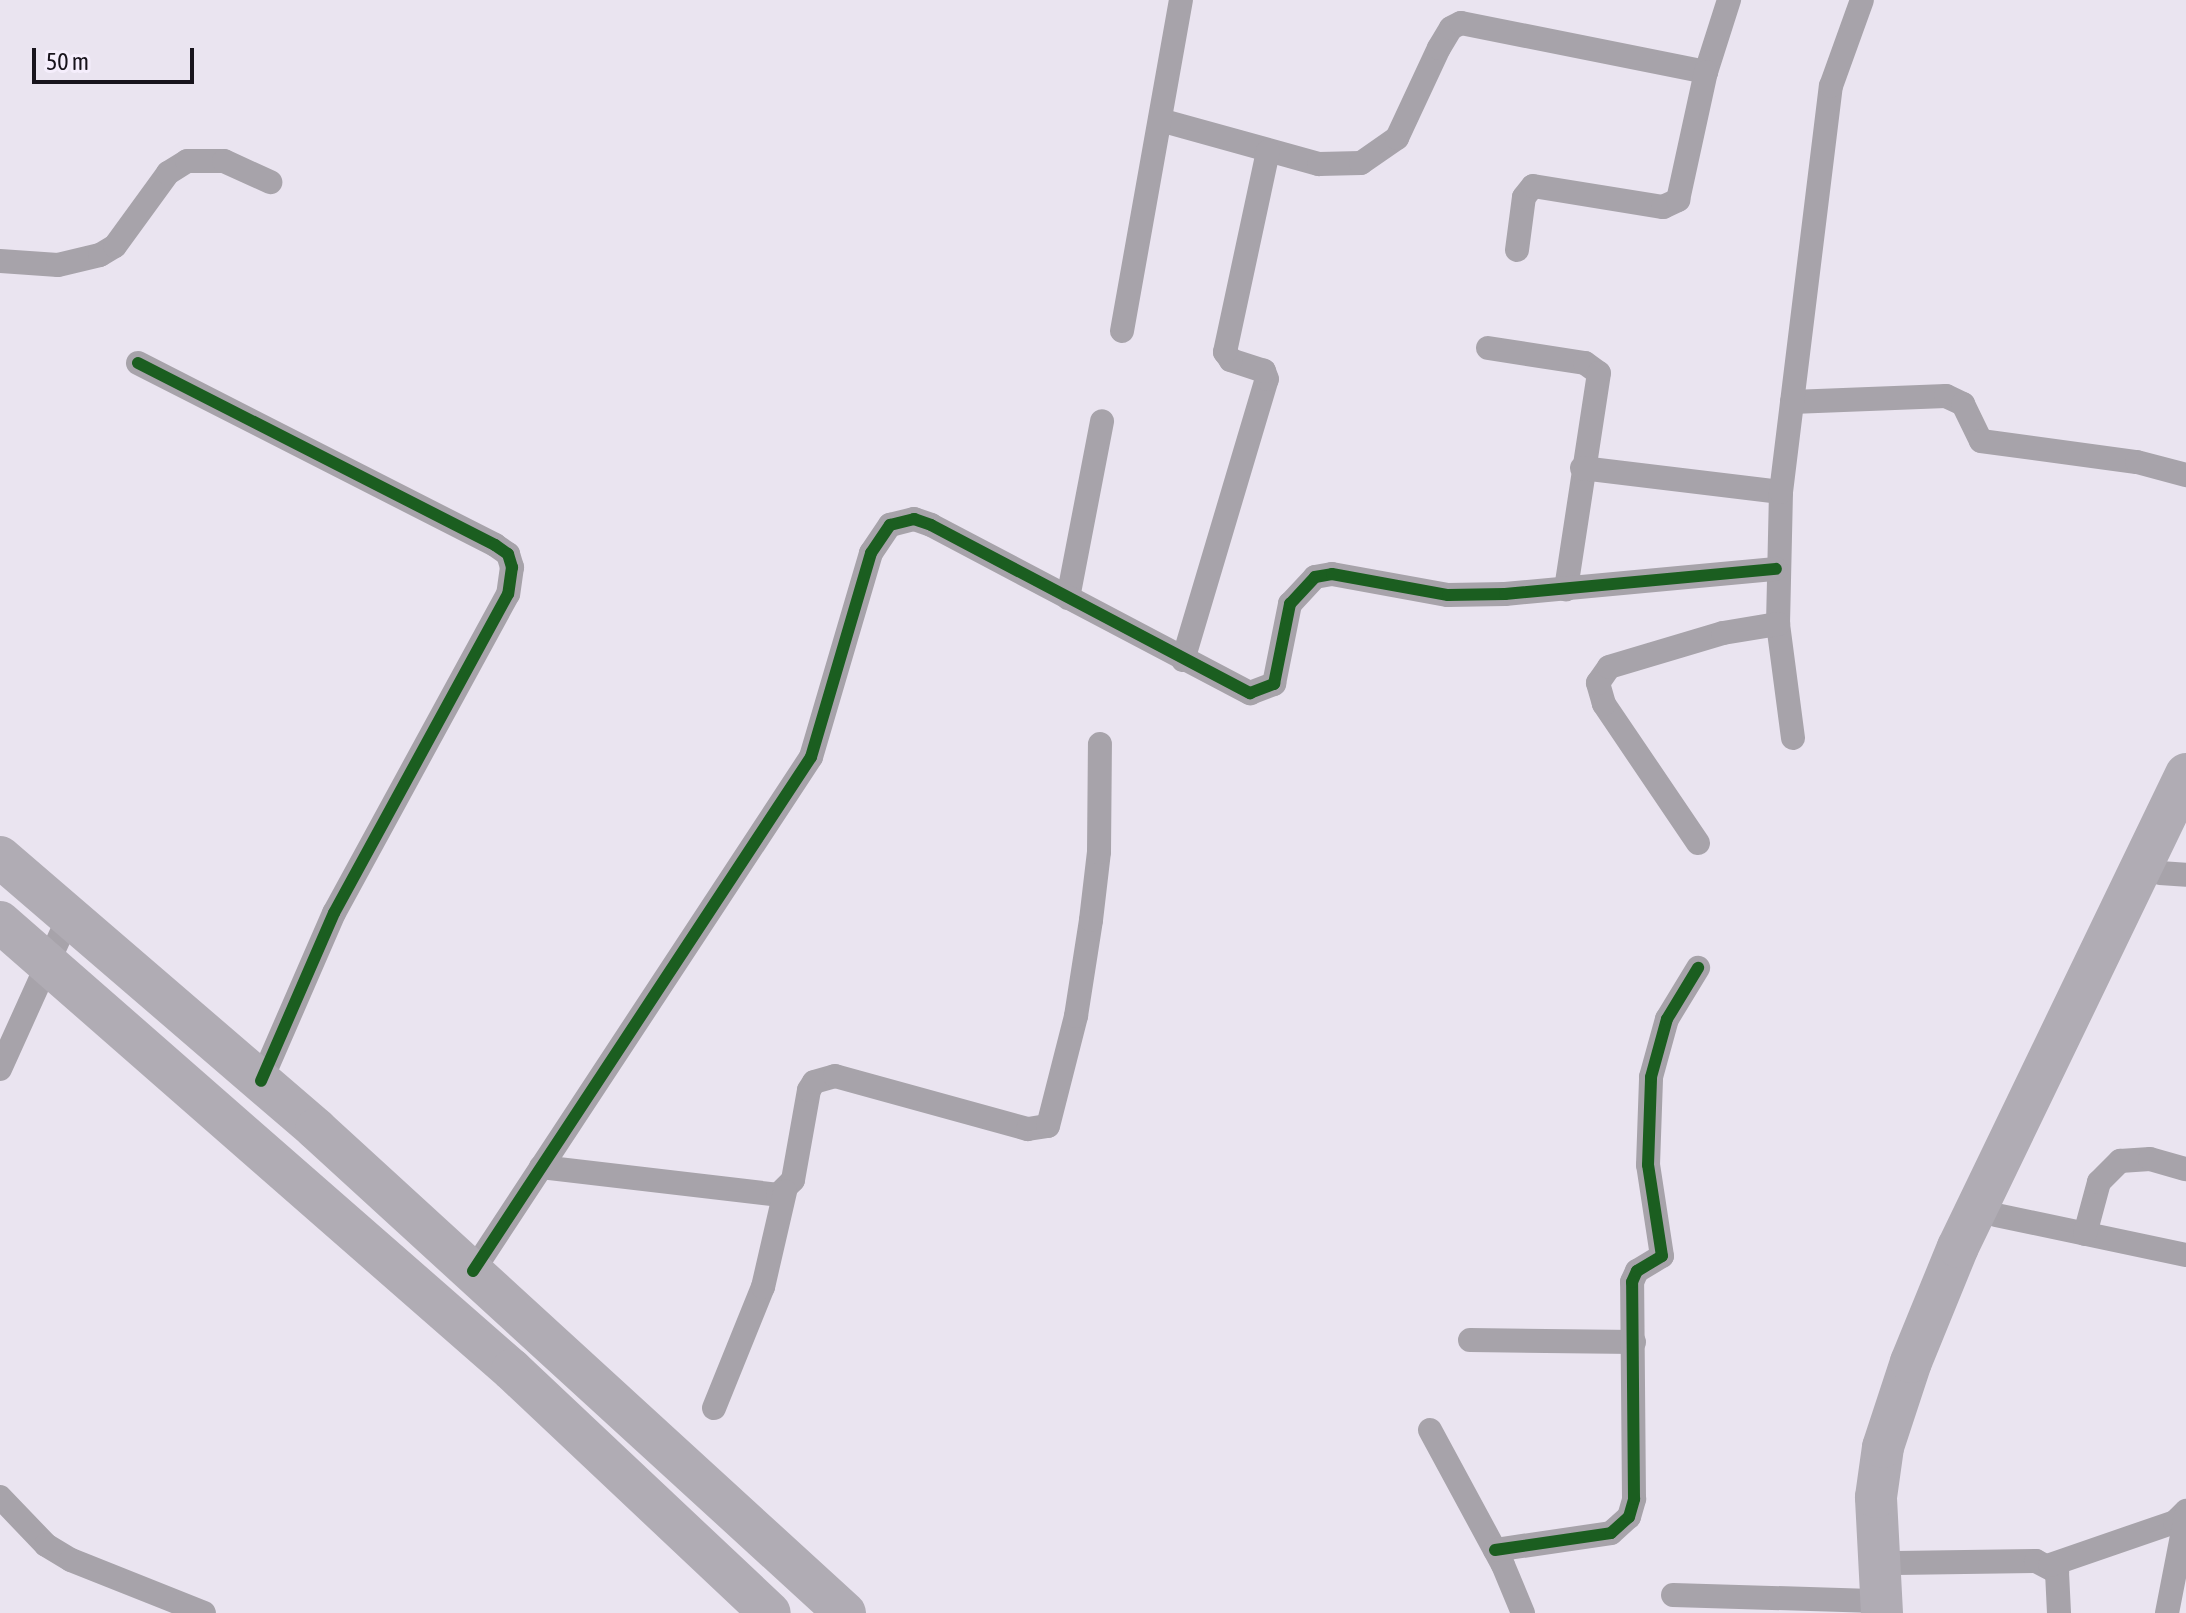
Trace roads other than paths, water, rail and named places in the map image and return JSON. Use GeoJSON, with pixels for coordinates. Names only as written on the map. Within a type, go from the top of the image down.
{"type":"FeatureCollection","features":[{"type":"Feature","properties":{"kind":"highway"},"geometry":{"type":"LineString","coordinates":[[1889,1609],[1876,1497],[1883,1447],[1911,1362],[1958,1247],[2186,774]]}},
{"type":"Feature","properties":{"kind":"highway"},"geometry":{"type":"LineString","coordinates":[[1889,1609],[1896,1563],[1894,1509],[1909,1430],[1955,1304],[1996,1215],[2173,874],[2186,821]]}},
{"type":"Feature","properties":{"kind":"highway"},"geometry":{"type":"LineString","coordinates":[[0,857],[261,1081],[845,1613]]}},
{"type":"Feature","properties":{"kind":"highway"},"geometry":{"type":"LineString","coordinates":[[0,922],[512,1370],[771,1613],[808,1579]]}},
{"type":"Feature","properties":{"kind":"street"},"geometry":{"type":"LineString","coordinates":[[1122,331],[1181,0]]}},
{"type":"Feature","properties":{"kind":"street"},"geometry":{"type":"LineString","coordinates":[[1517,250],[1524,197],[1533,186],[1663,207],[1678,200],[1706,72],[1729,0]]}},
{"type":"Feature","properties":{"kind":"street"},"geometry":{"type":"LineString","coordinates":[[1793,738],[1778,624],[1776,569],[1781,492],[1831,86],[1862,0]]}},
{"type":"Feature","properties":{"kind":"street"},"geometry":{"type":"LineString","coordinates":[[1160,120],[1268,152],[1340,166],[1378,156],[1397,138],[1416,106],[1439,48],[1451,28],[1461,23],[1706,72]]}},
{"type":"Feature","properties":{"kind":"street"},"geometry":{"type":"LineString","coordinates":[[1183,660],[1267,379],[1264,371],[1231,360],[1225,352],[1268,152]]}},
{"type":"Feature","properties":{"kind":"street"},"geometry":{"type":"LineString","coordinates":[[0,261],[58,265],[100,255],[115,246],[168,173],[187,161],[224,161],[270,182]]}},
{"type":"Feature","properties":{"kind":"street"},"geometry":{"type":"LineString","coordinates":[[1488,348],[1595,368],[1600,384],[1582,468],[1566,589]]}},
{"type":"Feature","properties":{"kind":"street"},"geometry":{"type":"LineString","coordinates":[[138,363],[495,545],[508,554],[512,567],[508,594],[334,913],[261,1081]]}},
{"type":"Feature","properties":{"kind":"street"},"geometry":{"type":"LineString","coordinates":[[1792,402],[1946,396],[1963,404],[1981,441],[2137,462],[2186,475]]}},
{"type":"Feature","properties":{"kind":"street"},"geometry":{"type":"LineString","coordinates":[[1068,598],[1102,421]]}},
{"type":"Feature","properties":{"kind":"street"},"geometry":{"type":"LineString","coordinates":[[1582,468],[1781,492]]}},
{"type":"Feature","properties":{"kind":"street"},"geometry":{"type":"LineString","coordinates":[[473,1271],[811,757],[880,534],[900,520],[931,525],[1240,690],[1267,690],[1280,673],[1290,604],[1315,577],[1332,574],[1448,595],[1566,589],[1776,569]]}},
{"type":"Feature","properties":{"kind":"street"},"geometry":{"type":"LineString","coordinates":[[1698,843],[1604,704],[1598,683],[1609,667],[1723,633],[1778,624]]}},
{"type":"Feature","properties":{"kind":"street"},"geometry":{"type":"LineString","coordinates":[[714,1408],[763,1287],[785,1192],[793,1180],[803,1105],[814,1082],[835,1076],[1028,1129],[1048,1126],[1076,1016],[1091,920],[1099,852],[1100,744]]}},
{"type":"Feature","properties":{"kind":"street"},"geometry":{"type":"LineString","coordinates":[[0,1069],[69,916]]}},
{"type":"Feature","properties":{"kind":"street"},"geometry":{"type":"LineString","coordinates":[[1495,1550],[1622,1528],[1634,1499],[1634,1275],[1662,1256],[1648,1165],[1657,1045],[1698,968]]}},
{"type":"Feature","properties":{"kind":"street"},"geometry":{"type":"LineString","coordinates":[[2085,1234],[2099,1182],[2120,1161],[2150,1159],[2186,1169]]}},
{"type":"Feature","properties":{"kind":"street"},"geometry":{"type":"LineString","coordinates":[[541,1167],[762,1195],[785,1192]]}},
{"type":"Feature","properties":{"kind":"street"},"geometry":{"type":"LineString","coordinates":[[1996,1215],[2186,1255]]}},
{"type":"Feature","properties":{"kind":"street"},"geometry":{"type":"LineString","coordinates":[[1470,1340],[1634,1342]]}},
{"type":"Feature","properties":{"kind":"street"},"geometry":{"type":"LineString","coordinates":[[1430,1430],[1495,1550],[1523,1613]]}},
{"type":"Feature","properties":{"kind":"street"},"geometry":{"type":"LineString","coordinates":[[0,1497],[46,1545],[71,1560],[204,1613]]}},
{"type":"Feature","properties":{"kind":"street"},"geometry":{"type":"LineString","coordinates":[[1896,1563],[2012,1559],[2050,1565],[2175,1522],[2186,1513]]}},
{"type":"Feature","properties":{"kind":"street"},"geometry":{"type":"LineString","coordinates":[[2167,1613],[2186,1513]]}},
{"type":"Feature","properties":{"kind":"street"},"geometry":{"type":"LineString","coordinates":[[2050,1565],[2057,1572],[2059,1613]]}},
{"type":"Feature","properties":{"kind":"street"},"geometry":{"type":"LineString","coordinates":[[1673,1595],[1889,1609]]}}]}
